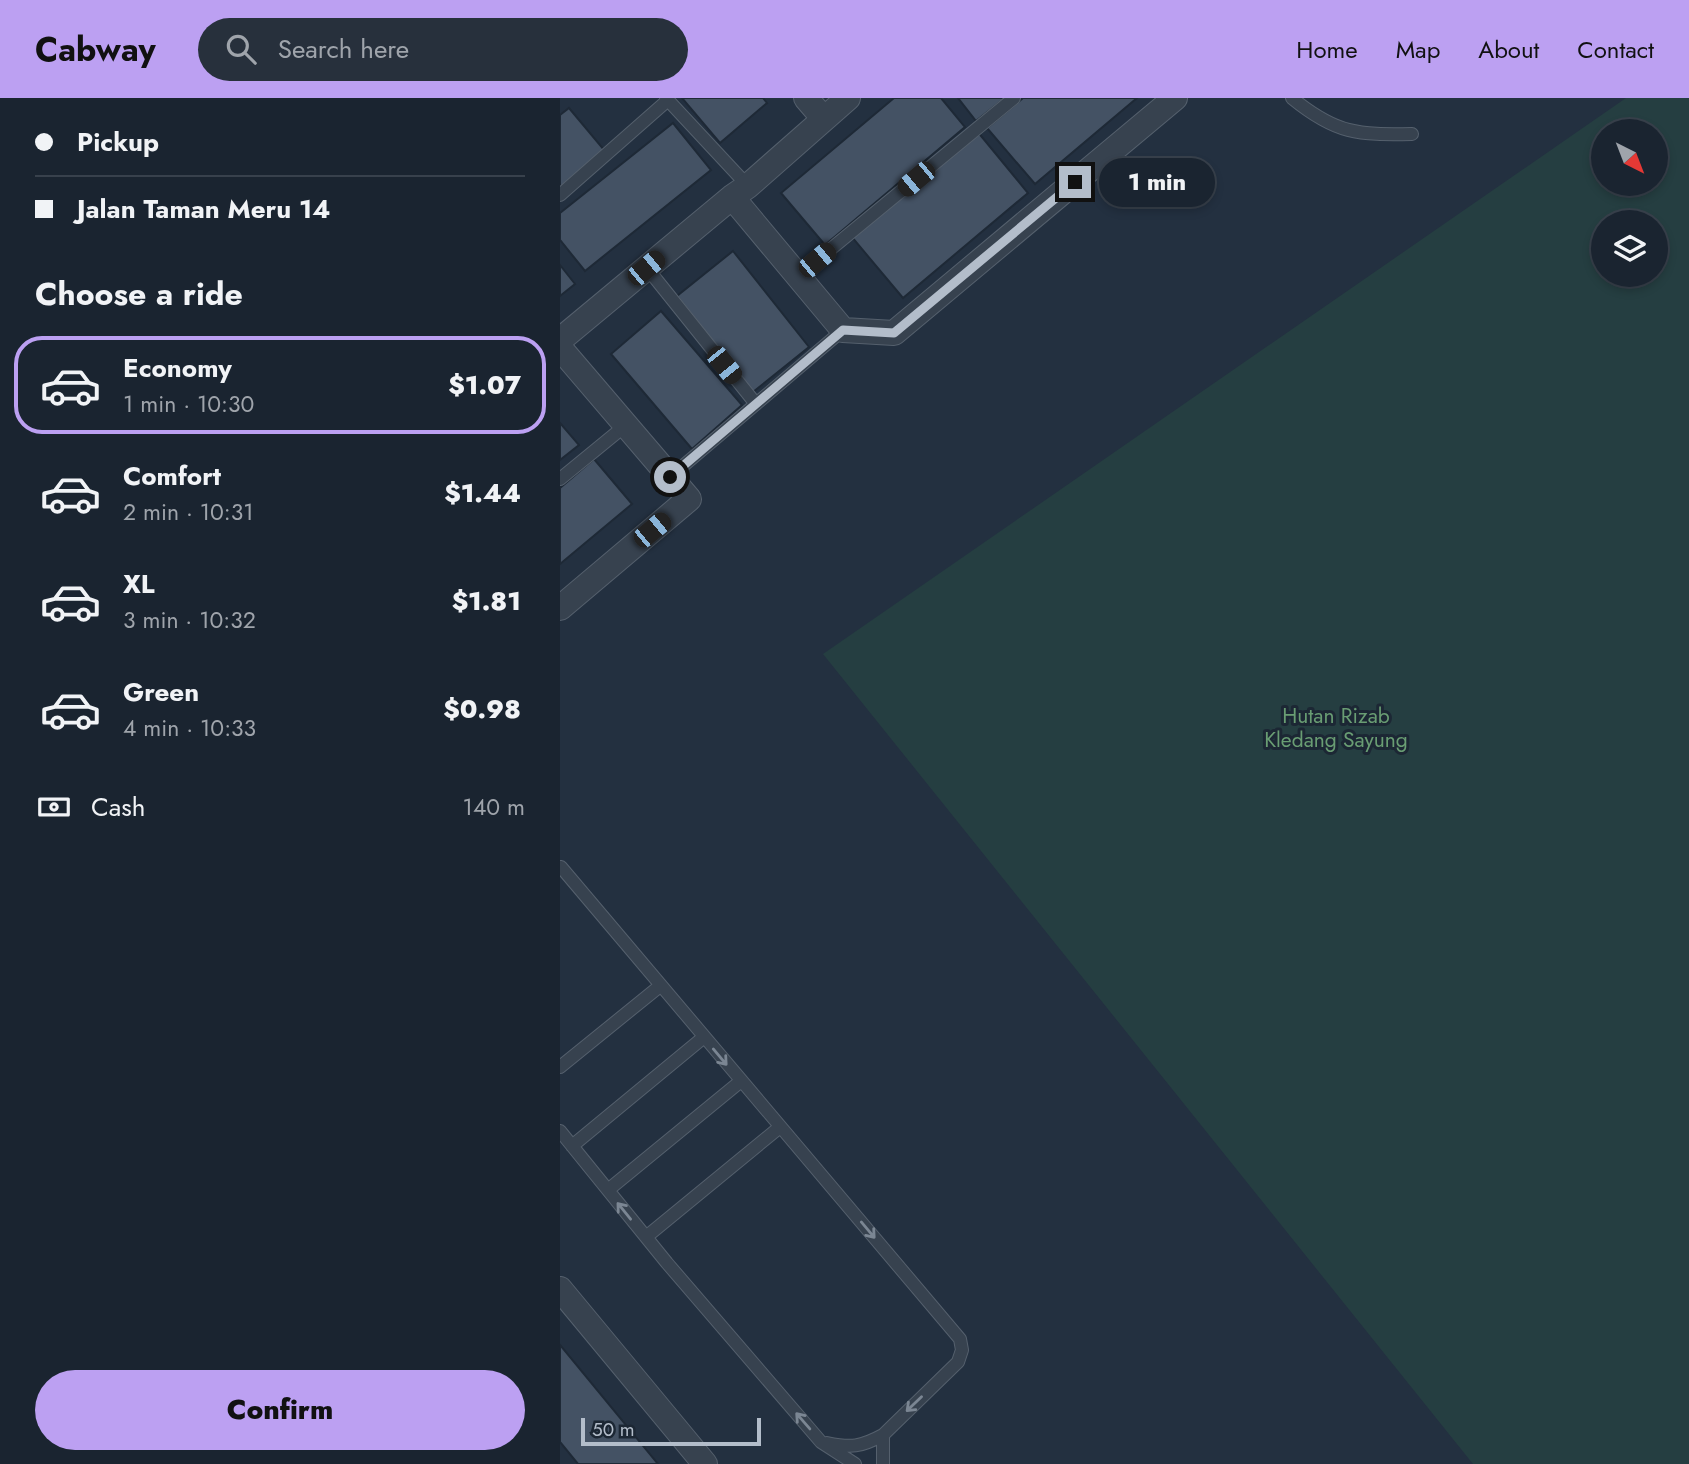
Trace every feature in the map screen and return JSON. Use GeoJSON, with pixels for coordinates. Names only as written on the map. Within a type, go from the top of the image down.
{"type":"FeatureCollection","features":[{"type":"Feature","properties":{"kind":"street"},"geometry":{"type":"LineString","coordinates":[[806,98],[824,118]]}},
{"type":"Feature","properties":{"kind":"street"},"geometry":{"type":"LineString","coordinates":[[560,340],[848,98]]}},
{"type":"Feature","properties":{"kind":"street"},"geometry":{"type":"LineString","coordinates":[[740,191],[798,276],[843,330],[894,333],[1175,98]]}},
{"type":"Feature","properties":{"kind":"street"},"geometry":{"type":"LineString","coordinates":[[560,348],[689,499],[560,608]]}},
{"type":"Feature","properties":{"kind":"street"},"geometry":{"type":"LineString","coordinates":[[560,1289],[705,1464]]}},
{"type":"Feature","properties":{"kind":"lane"},"geometry":{"type":"LineString","coordinates":[[798,276],[1014,98]]}},
{"type":"Feature","properties":{"kind":"lane"},"geometry":{"type":"LineString","coordinates":[[1292,98],[1332,127],[1371,135],[1412,134]]}},
{"type":"Feature","properties":{"kind":"lane"},"geometry":{"type":"LineString","coordinates":[[560,195],[667,99],[740,191]]}},
{"type":"Feature","properties":{"kind":"lane"},"geometry":{"type":"LineString","coordinates":[[646,268],[756,404]]}},
{"type":"Feature","properties":{"kind":"lane"},"geometry":{"type":"LineString","coordinates":[[670,477],[843,330]]}},
{"type":"Feature","properties":{"kind":"lane"},"geometry":{"type":"LineString","coordinates":[[560,479],[626,425]]}},
{"type":"Feature","properties":{"kind":"lane"},"geometry":{"type":"LineString","coordinates":[[561,867],[961,1339],[962,1350],[958,1362],[883,1435],[864,1444],[848,1447],[821,1442]]}},
{"type":"Feature","properties":{"kind":"lane"},"geometry":{"type":"LineString","coordinates":[[560,1067],[660,986]]}},
{"type":"Feature","properties":{"kind":"lane"},"geometry":{"type":"LineString","coordinates":[[572,1146],[704,1037]]}},
{"type":"Feature","properties":{"kind":"lane"},"geometry":{"type":"LineString","coordinates":[[608,1190],[741,1081]]}},
{"type":"Feature","properties":{"kind":"lane"},"geometry":{"type":"LineString","coordinates":[[646,1237],[780,1127]]}},
{"type":"Feature","properties":{"kind":"lane"},"geometry":{"type":"LineString","coordinates":[[560,1131],[646,1237],[821,1442],[855,1464]]}},
{"type":"Feature","properties":{"kind":"lane"},"geometry":{"type":"LineString","coordinates":[[883,1435],[883,1464]]}},
{"type":"Feature","properties":{"kind":"green space","name":"Hutan Rizab Kledang Sayung"},"geometry":{"type":"Polygon","coordinates":[[[1626,98],[1689,98],[1689,1464],[1473,1464],[823,654],[1591,122],[1591,196],[1668,196],[1668,119],[1596,119],[1626,98]]]}},
{"type":"Feature","properties":{"kind":"building"},"geometry":{"type":"Polygon","coordinates":[[[682,98],[763,98],[767,103],[720,143],[682,98]]]}},
{"type":"Feature","properties":{"kind":"building"},"geometry":{"type":"Polygon","coordinates":[[[894,98],[941,98],[965,127],[825,245],[781,193],[894,98]]]}},
{"type":"Feature","properties":{"kind":"building"},"geometry":{"type":"Polygon","coordinates":[[[958,98],[1005,98],[976,121],[958,98]]]}},
{"type":"Feature","properties":{"kind":"building"},"geometry":{"type":"Polygon","coordinates":[[[1023,98],[1137,98],[1035,184],[987,128],[1023,98]]]}},
{"type":"Feature","properties":{"kind":"building"},"geometry":{"type":"Polygon","coordinates":[[[569,108],[605,151],[560,188],[560,115],[569,108]]]}},
{"type":"Feature","properties":{"kind":"building"},"geometry":{"type":"Polygon","coordinates":[[[673,123],[711,170],[585,271],[560,240],[560,213],[673,123]]]}},
{"type":"Feature","properties":{"kind":"building"},"geometry":{"type":"Polygon","coordinates":[[[977,131],[1028,193],[903,298],[851,236],[977,131]]]}},
{"type":"Feature","properties":{"kind":"building"},"geometry":{"type":"Polygon","coordinates":[[[733,251],[809,347],[753,392],[677,296],[733,251]]]}},
{"type":"Feature","properties":{"kind":"building"},"geometry":{"type":"Polygon","coordinates":[[[560,265],[575,284],[560,296],[560,265]]]}},
{"type":"Feature","properties":{"kind":"building"},"geometry":{"type":"Polygon","coordinates":[[[661,311],[742,405],[692,449],[611,354],[661,311]]]}},
{"type":"Feature","properties":{"kind":"building"},"geometry":{"type":"Polygon","coordinates":[[[560,423],[579,445],[560,460],[560,423]]]}},
{"type":"Feature","properties":{"kind":"building"},"geometry":{"type":"Polygon","coordinates":[[[594,459],[632,504],[560,564],[560,488],[594,459]]]}},
{"type":"Feature","properties":{"kind":"building"},"geometry":{"type":"Polygon","coordinates":[[[560,1345],[658,1464],[578,1464],[560,1442],[560,1345]]]}},
{"type":"Feature","properties":{"kind":"route"},"geometry":{"type":"LineString","coordinates":[[670,477],[843,330],[894,333],[1075,182]]}}]}
